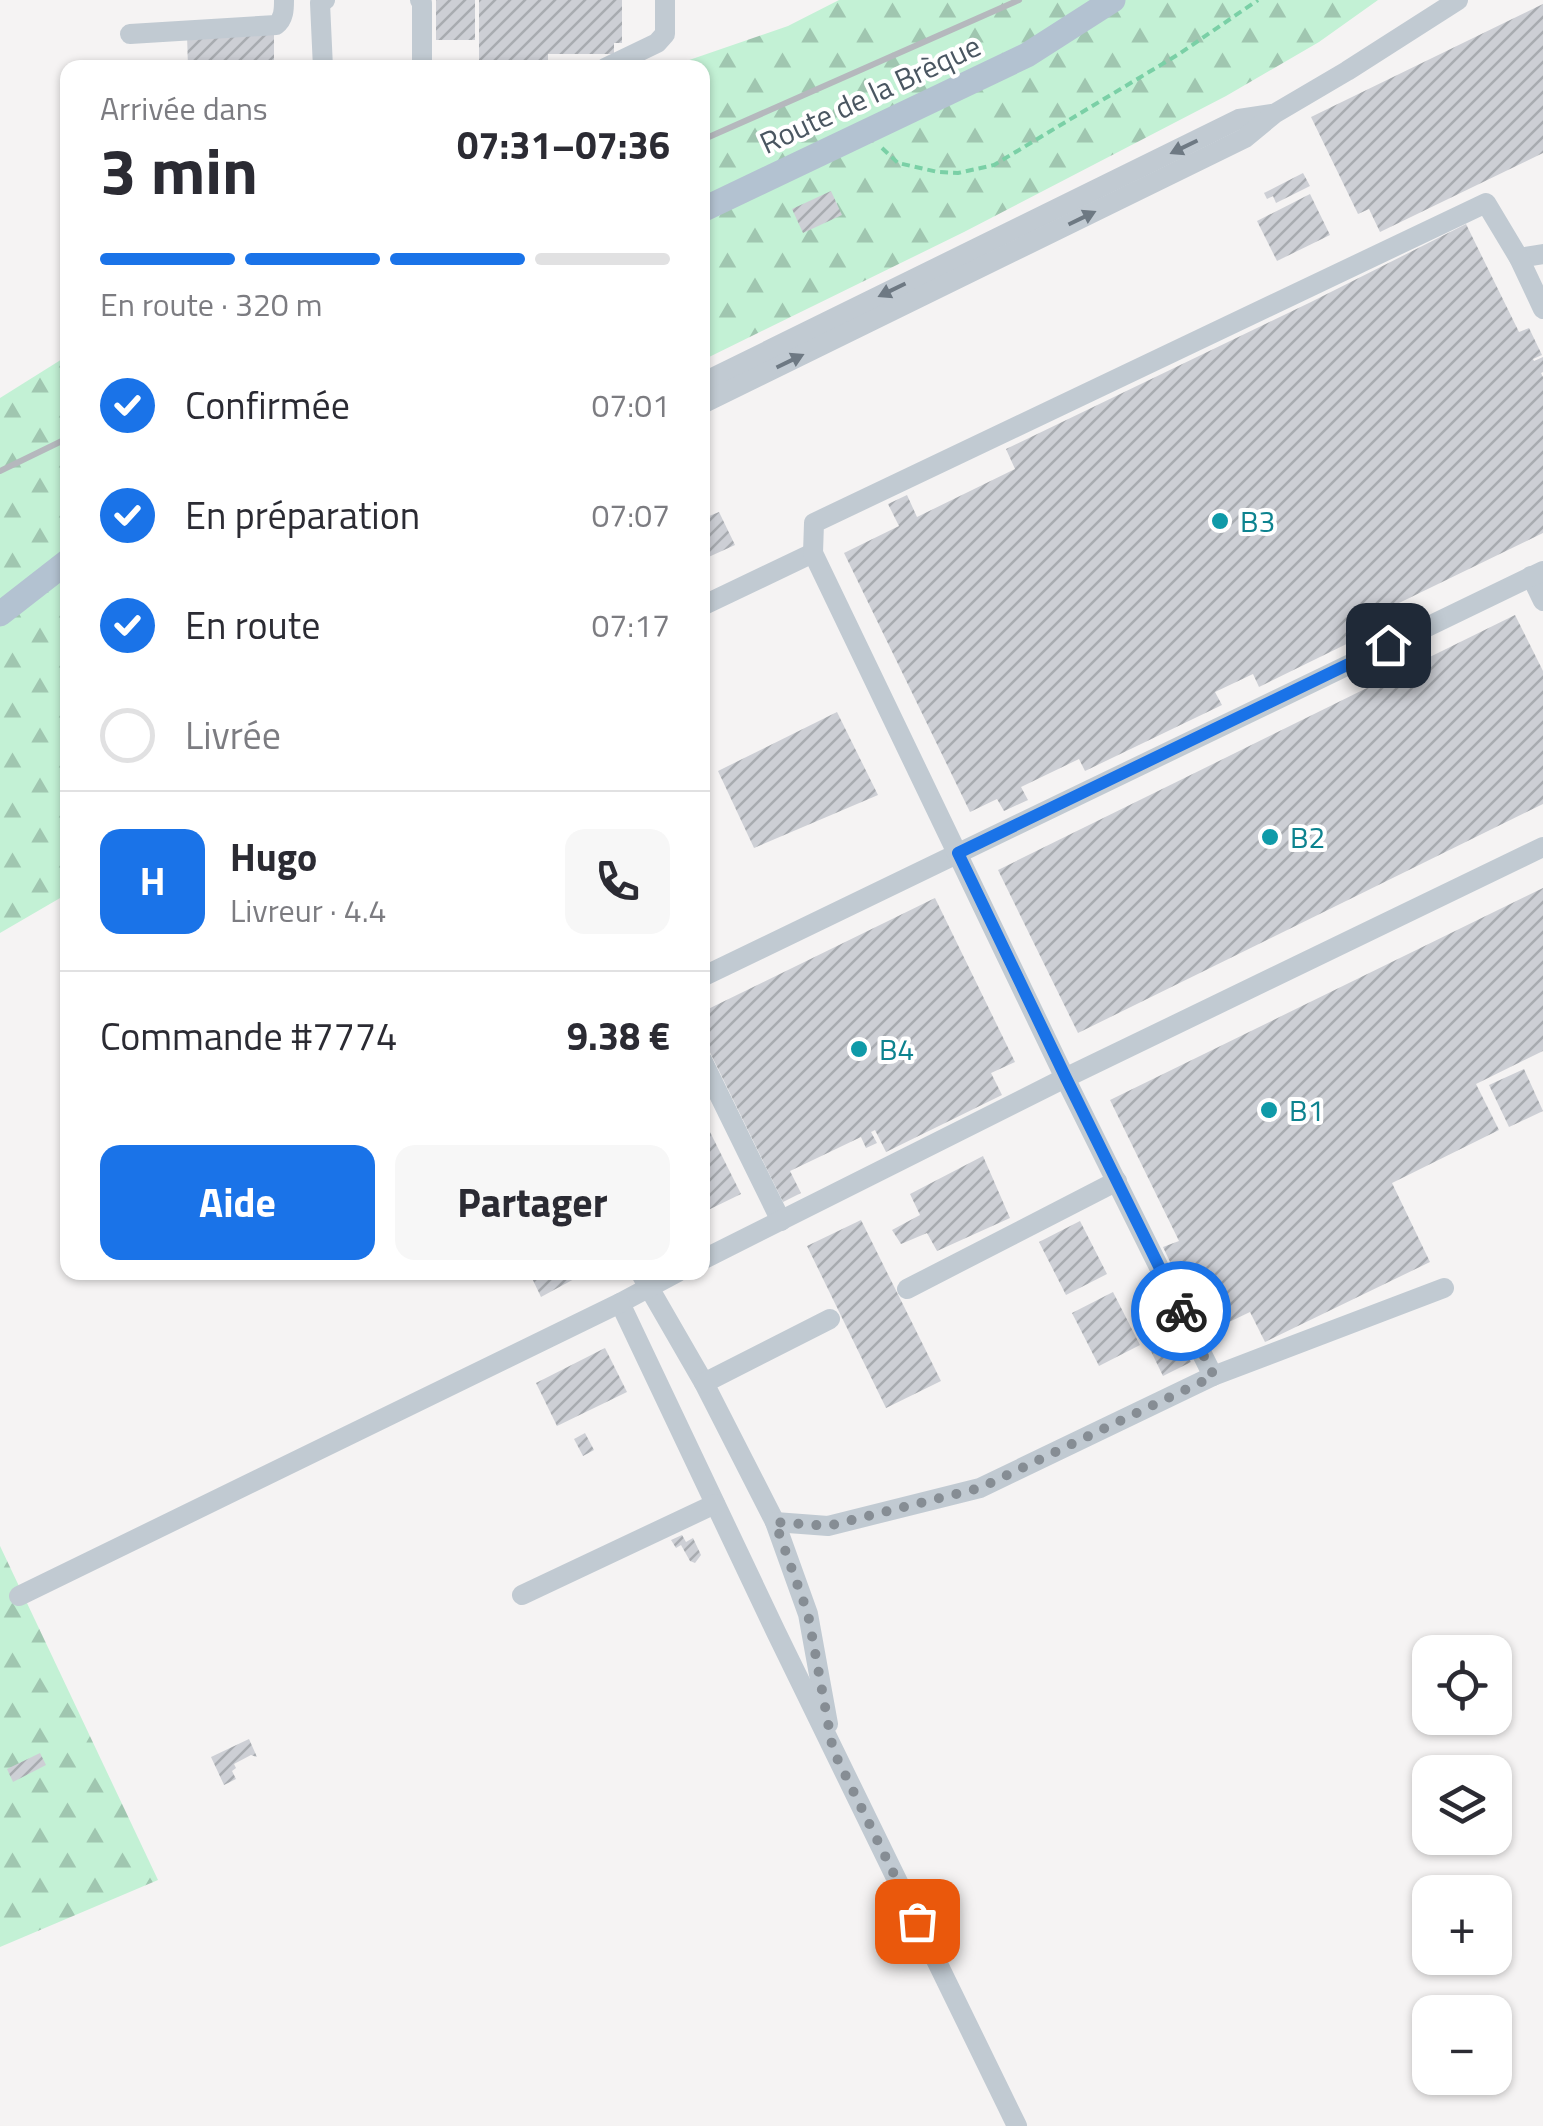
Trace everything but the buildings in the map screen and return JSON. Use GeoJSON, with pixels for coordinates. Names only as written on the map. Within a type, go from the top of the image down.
{"type":"FeatureCollection","features":[{"type":"Feature","properties":{"kind":"main road","name":"Route de la Brèque"},"geometry":{"type":"LineString","coordinates":[[710,206],[1027,55],[1113,0]]}},
{"type":"Feature","properties":{"kind":"main road"},"geometry":{"type":"LineString","coordinates":[[0,592],[60,554]]}},
{"type":"Feature","properties":{"kind":"main road"},"geometry":{"type":"LineString","coordinates":[[0,614],[60,555]]}},
{"type":"Feature","properties":{"kind":"street"},"geometry":{"type":"LineString","coordinates":[[130,34],[276,25],[284,10],[284,0]]}},
{"type":"Feature","properties":{"kind":"street"},"geometry":{"type":"LineString","coordinates":[[323,60],[320,3],[325,0]]}},
{"type":"Feature","properties":{"kind":"street"},"geometry":{"type":"LineString","coordinates":[[420,0],[422,60]]}},
{"type":"Feature","properties":{"kind":"street"},"geometry":{"type":"LineString","coordinates":[[622,60],[657,43],[665,34],[665,0]]}},
{"type":"Feature","properties":{"kind":"street"},"geometry":{"type":"LineString","coordinates":[[710,400],[1244,138],[1274,114],[1458,0]]}},
{"type":"Feature","properties":{"kind":"street"},"geometry":{"type":"LineString","coordinates":[[710,379],[1239,119],[1274,114]]}},
{"type":"Feature","properties":{"kind":"street"},"geometry":{"type":"LineString","coordinates":[[1214,1376],[813,553],[814,523],[1486,202],[1543,309]]}},
{"type":"Feature","properties":{"kind":"street"},"geometry":{"type":"LineString","coordinates":[[1518,258],[1543,254]]}},
{"type":"Feature","properties":{"kind":"street"},"geometry":{"type":"LineString","coordinates":[[710,602],[813,553]]}},
{"type":"Feature","properties":{"kind":"street"},"geometry":{"type":"LineString","coordinates":[[710,973],[1537,574],[1543,601]]}},
{"type":"Feature","properties":{"kind":"street"},"geometry":{"type":"LineString","coordinates":[[710,1256],[1066,1078],[1543,848]]}},
{"type":"Feature","properties":{"kind":"street"},"geometry":{"type":"LineString","coordinates":[[710,1076],[781,1221]]}},
{"type":"Feature","properties":{"kind":"street"},"geometry":{"type":"LineString","coordinates":[[907,1289],[1116,1181]]}},
{"type":"Feature","properties":{"kind":"street"},"geometry":{"type":"LineString","coordinates":[[19,1596],[620,1303],[644,1280],[704,1382],[775,1522],[808,1614],[833,1750]]}},
{"type":"Feature","properties":{"kind":"street"},"geometry":{"type":"LineString","coordinates":[[775,1522],[828,1526],[980,1488],[1214,1376],[1444,1288]]}},
{"type":"Feature","properties":{"kind":"street"},"geometry":{"type":"LineString","coordinates":[[620,1303],[1018,2126]]}},
{"type":"Feature","properties":{"kind":"street"},"geometry":{"type":"LineString","coordinates":[[704,1382],[830,1320]]}},
{"type":"Feature","properties":{"kind":"street"},"geometry":{"type":"LineString","coordinates":[[522,1596],[715,1504]]}},
{"type":"Feature","properties":{"kind":"path"},"geometry":{"type":"LineString","coordinates":[[877,143],[898,163],[915,168],[958,172],[994,165],[1179,54],[1258,0]]}},
{"type":"Feature","properties":{"kind":"green space"},"geometry":{"type":"Polygon","coordinates":[[[839,0],[1378,0],[1319,42],[1226,96],[964,232],[710,357],[710,60],[689,60],[788,26],[839,0]]]}},
{"type":"Feature","properties":{"kind":"green space"},"geometry":{"type":"Polygon","coordinates":[[[60,360],[60,898],[0,933],[0,398],[60,360]]]}},
{"type":"Feature","properties":{"kind":"green space"},"geometry":{"type":"Polygon","coordinates":[[[0,1546],[158,1880],[0,1947],[0,1546]]]}},
{"type":"Feature","properties":{"kind":"railway"},"geometry":{"type":"LineString","coordinates":[[710,136],[1019,0]]}},
{"type":"Feature","properties":{"kind":"railway"},"geometry":{"type":"LineString","coordinates":[[0,471],[60,442]]}},
{"type":"Feature","properties":{"kind":"way so far"},"geometry":{"type":"LineString","coordinates":[[917,1921],[833,1750],[808,1614],[775,1522],[828,1526],[980,1488],[1214,1376],[1181,1311]]}},
{"type":"Feature","properties":{"kind":"place","name":"B3"},"geometry":{"type":"Point","coordinates":[1220,521]}},
{"type":"Feature","properties":{"kind":"place","name":"B2"},"geometry":{"type":"Point","coordinates":[1270,837]}},
{"type":"Feature","properties":{"kind":"place","name":"B4"},"geometry":{"type":"Point","coordinates":[859,1049]}},
{"type":"Feature","properties":{"kind":"place","name":"B1"},"geometry":{"type":"Point","coordinates":[1269,1110]}},
{"type":"Feature","properties":{"kind":"route"},"geometry":{"type":"LineString","coordinates":[[1181,1311],[958,853],[1388,645]]}}]}
